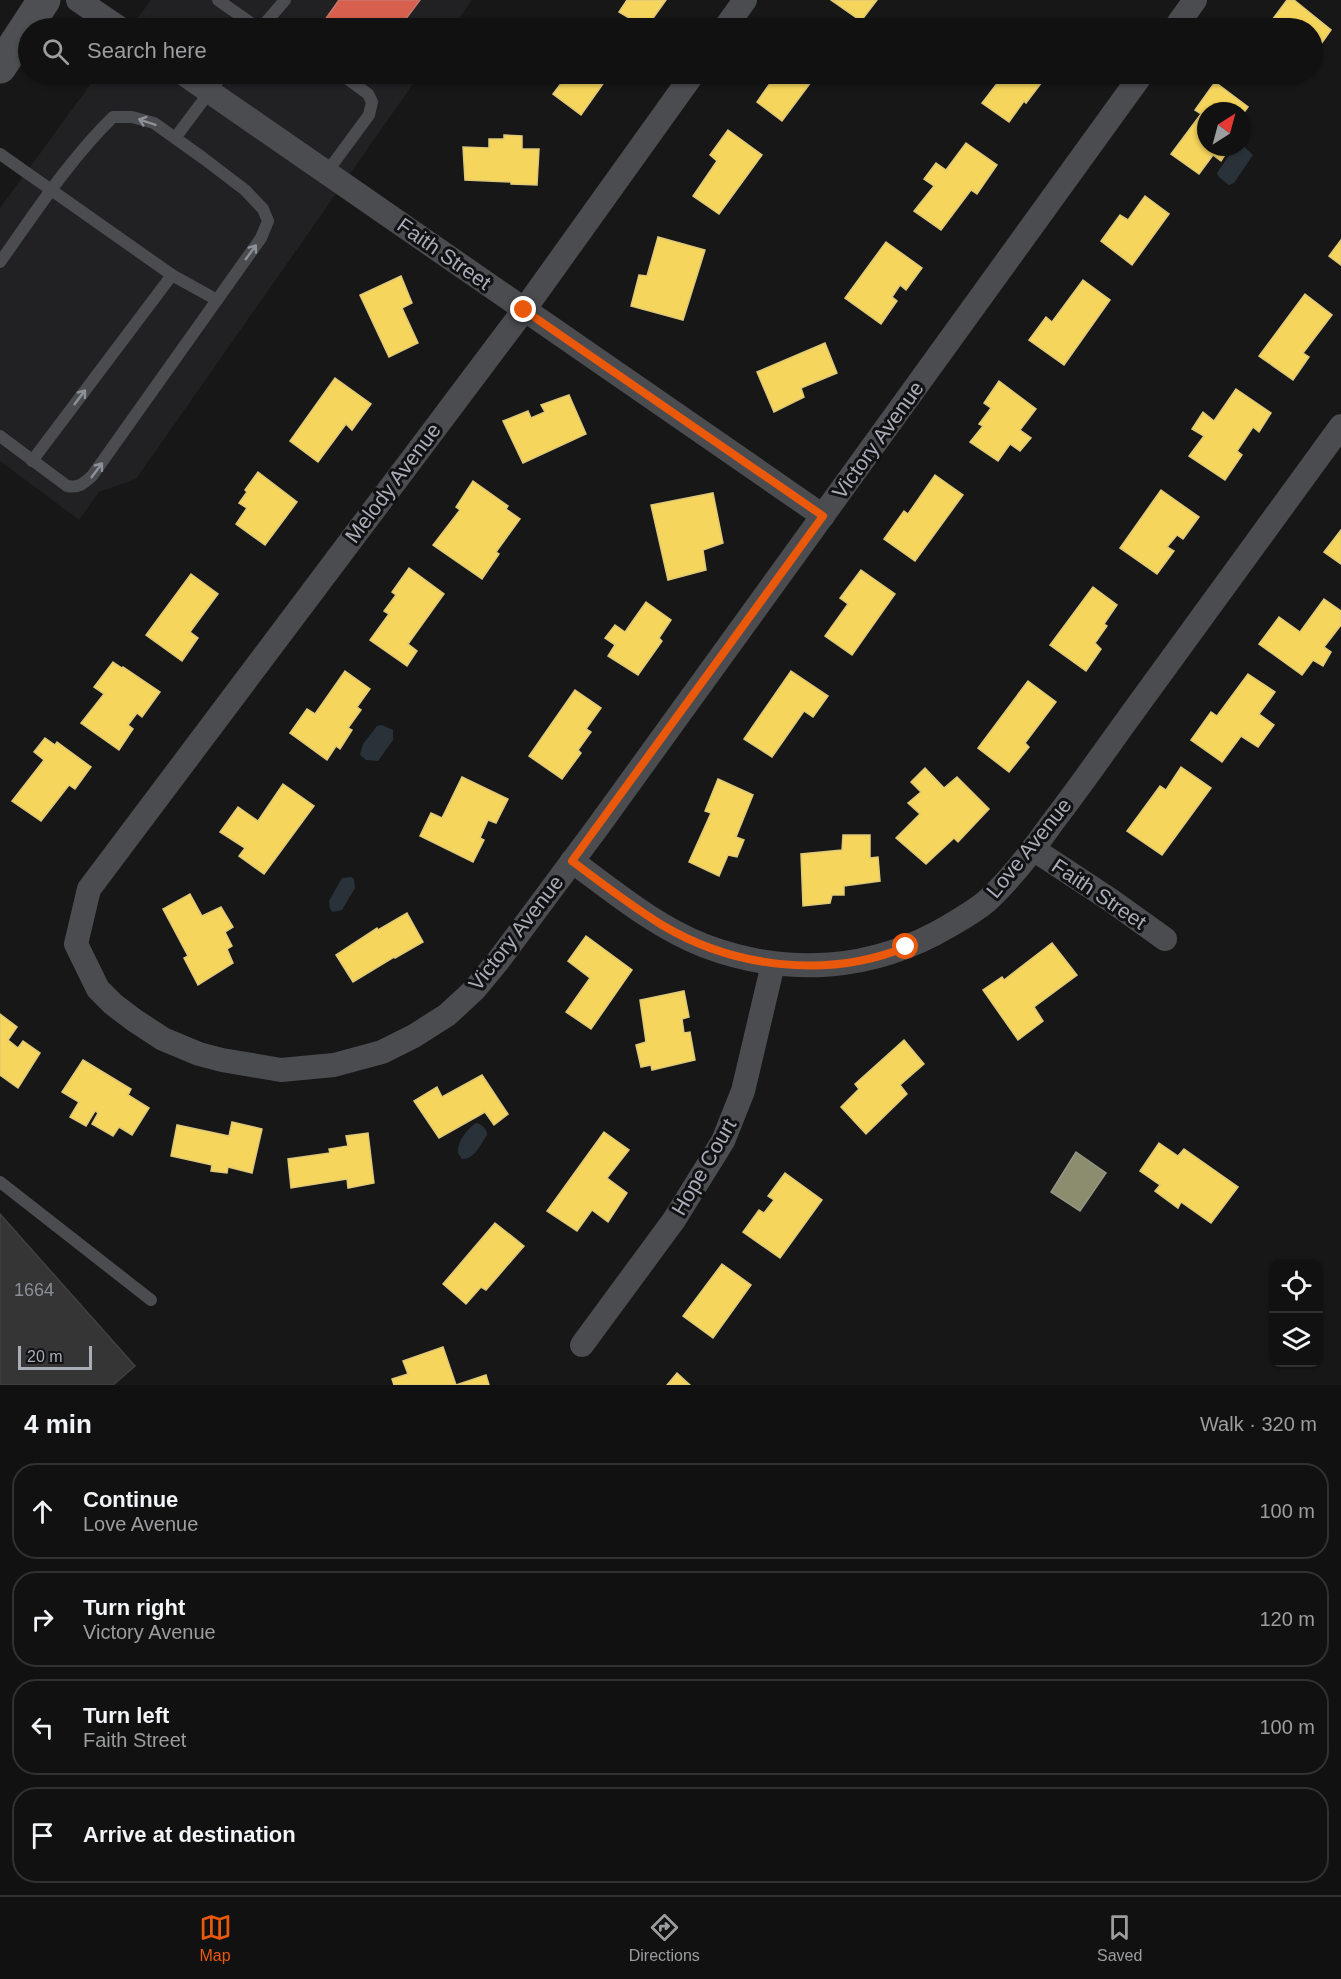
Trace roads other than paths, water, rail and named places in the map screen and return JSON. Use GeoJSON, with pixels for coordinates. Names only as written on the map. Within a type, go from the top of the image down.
{"type":"FeatureCollection","features":[{"type":"Feature","properties":{"kind":"main road"},"geometry":{"type":"LineString","coordinates":[[32,18],[44,0]]}},
{"type":"Feature","properties":{"kind":"main road"},"geometry":{"type":"LineString","coordinates":[[0,67],[18,40]]}},
{"type":"Feature","properties":{"kind":"street"},"geometry":{"type":"LineString","coordinates":[[78,0],[104,18]]}},
{"type":"Feature","properties":{"kind":"street"},"geometry":{"type":"LineString","coordinates":[[732,18],[746,0]]}},
{"type":"Feature","properties":{"kind":"street"},"geometry":{"type":"LineString","coordinates":[[1182,18],[1195,0]]}},
{"type":"Feature","properties":{"kind":"street","name":"Faith Street"},"geometry":{"type":"LineString","coordinates":[[218,84],[327,172],[823,516]]}},
{"type":"Feature","properties":{"kind":"street","name":"Melody Avenue"},"geometry":{"type":"LineString","coordinates":[[89,889],[524,310],[686,84]]}},
{"type":"Feature","properties":{"kind":"street","name":"Victory Avenue"},"geometry":{"type":"LineString","coordinates":[[89,889],[76,944],[98,989],[113,1004],[163,1039],[199,1054],[262,1068],[303,1069],[334,1065],[382,1052],[414,1036],[447,1015],[474,990],[498,961],[572,861],[1135,84]]}},
{"type":"Feature","properties":{"kind":"street","name":"Love Avenue"},"geometry":{"type":"LineString","coordinates":[[572,861],[623,900],[664,926],[705,946],[773,964],[810,965],[861,960],[886,955],[927,939],[986,902],[1012,876],[1341,426]]}},
{"type":"Feature","properties":{"kind":"street","name":"Faith Street"},"geometry":{"type":"LineString","coordinates":[[1033,849],[1165,939]]}},
{"type":"Feature","properties":{"kind":"street","name":"Hope Court"},"geometry":{"type":"LineString","coordinates":[[582,1345],[674,1220],[723,1142],[743,1091],[773,964]]}},
{"type":"Feature","properties":{"kind":"lane"},"geometry":{"type":"LineString","coordinates":[[218,0],[248,18]]}},
{"type":"Feature","properties":{"kind":"lane"},"geometry":{"type":"LineString","coordinates":[[269,18],[285,0]]}},
{"type":"Feature","properties":{"kind":"lane"},"geometry":{"type":"LineString","coordinates":[[175,138],[215,84]]}},
{"type":"Feature","properties":{"kind":"lane"},"geometry":{"type":"LineString","coordinates":[[327,172],[369,115],[372,102],[368,94],[354,84]]}},
{"type":"Feature","properties":{"kind":"lane"},"geometry":{"type":"LineString","coordinates":[[0,262],[52,190],[98,132],[113,117],[132,117],[154,123],[245,190],[264,209],[268,221],[261,238],[85,483],[77,487],[67,486],[0,436]]}},
{"type":"Feature","properties":{"kind":"lane"},"geometry":{"type":"LineString","coordinates":[[0,154],[172,275],[217,300]]}},
{"type":"Feature","properties":{"kind":"lane"},"geometry":{"type":"LineString","coordinates":[[33,461],[172,275]]}},
{"type":"Feature","properties":{"kind":"lane"},"geometry":{"type":"LineString","coordinates":[[0,1182],[151,1300]]}}]}
